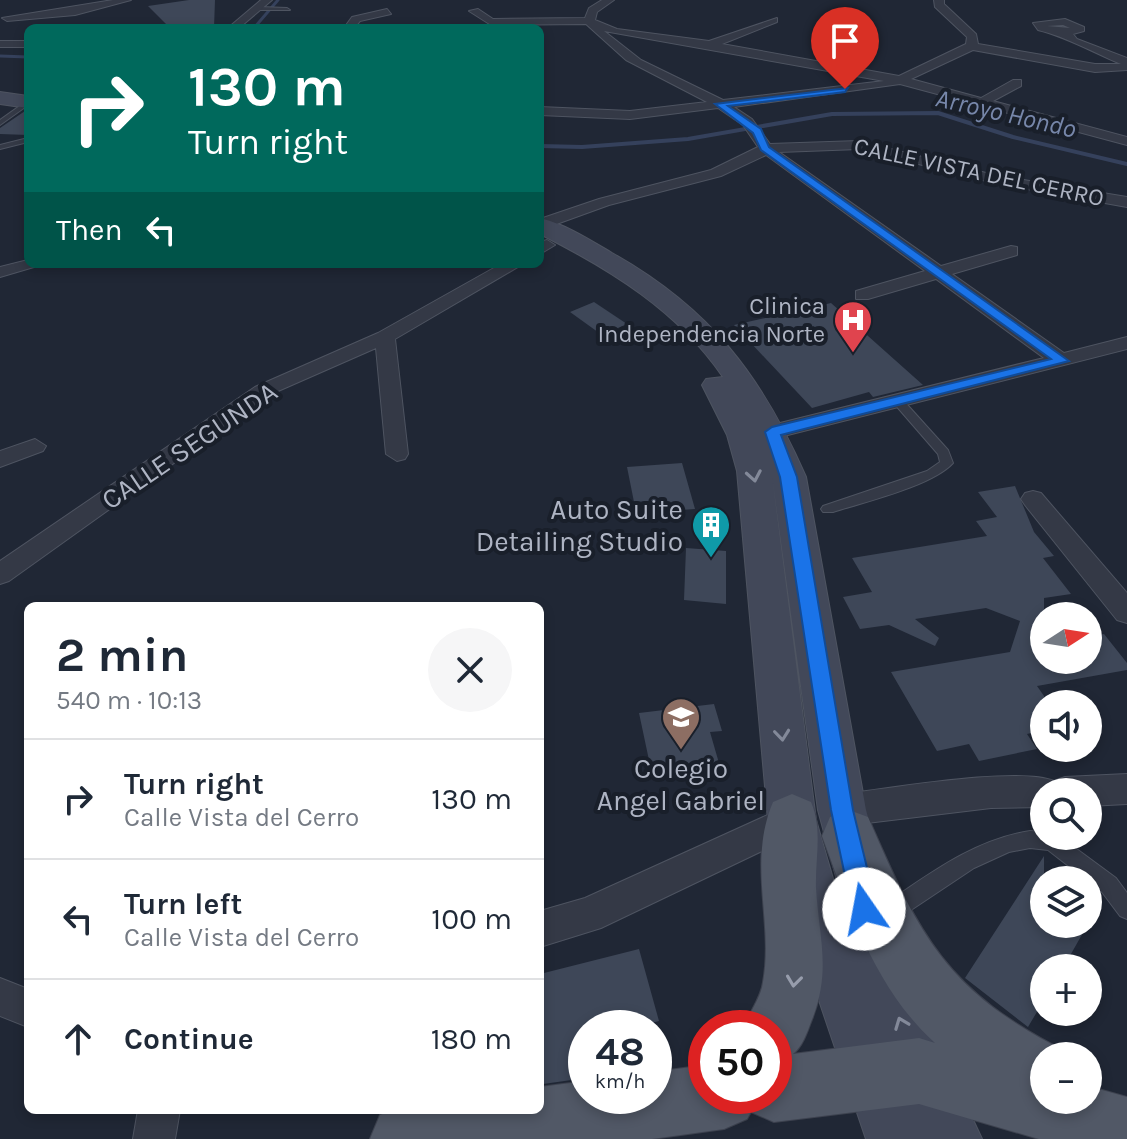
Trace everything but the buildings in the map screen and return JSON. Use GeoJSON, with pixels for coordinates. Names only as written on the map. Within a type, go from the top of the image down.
{"type":"FeatureCollection","features":[{"type":"Feature","properties":{"kind":"main road"},"geometry":{"type":"LineString","coordinates":[[0,90],[24,93]]}},
{"type":"Feature","properties":{"kind":"main road"},"geometry":{"type":"LineString","coordinates":[[0,98],[24,101]]}},
{"type":"Feature","properties":{"kind":"main road"},"geometry":{"type":"LineString","coordinates":[[544,243],[617,285],[672,329],[758,434],[756,486],[828,822],[864,909],[886,985],[913,1112]]}},
{"type":"Feature","properties":{"kind":"main road"},"geometry":{"type":"LineString","coordinates":[[828,822],[927,991],[969,1031],[1030,1067]]}},
{"type":"Feature","properties":{"kind":"main road"},"geometry":{"type":"LineString","coordinates":[[784,1010],[795,988],[797,951],[788,901],[828,822]]}},
{"type":"Feature","properties":{"kind":"main road"},"geometry":{"type":"LineString","coordinates":[[828,822],[815,912],[913,1112]]}},
{"type":"Feature","properties":{"kind":"main road"},"geometry":{"type":"LineString","coordinates":[[792,1092],[913,1112],[1127,1131]]}},
{"type":"Feature","properties":{"kind":"main road"},"geometry":{"type":"LineString","coordinates":[[404,1139],[688,1099]]}},
{"type":"Feature","properties":{"kind":"main road"},"geometry":{"type":"LineString","coordinates":[[1102,1109],[1127,1124]]}},
{"type":"Feature","properties":{"kind":"street"},"geometry":{"type":"LineString","coordinates":[[2,16],[75,12],[126,0]]}},
{"type":"Feature","properties":{"kind":"street"},"geometry":{"type":"LineString","coordinates":[[589,21],[593,10],[609,0]]}},
{"type":"Feature","properties":{"kind":"street"},"geometry":{"type":"LineString","coordinates":[[939,0],[939,5],[972,36],[972,46]]}},
{"type":"Feature","properties":{"kind":"street"},"geometry":{"type":"LineString","coordinates":[[238,24],[263,6]]}},
{"type":"Feature","properties":{"kind":"street"},"geometry":{"type":"LineString","coordinates":[[474,11],[491,22],[589,21],[615,32],[710,45],[900,80],[1127,141]]}},
{"type":"Feature","properties":{"kind":"street"},"geometry":{"type":"LineString","coordinates":[[352,24],[356,19],[391,13]]}},
{"type":"Feature","properties":{"kind":"street"},"geometry":{"type":"LineString","coordinates":[[710,45],[773,20]]}},
{"type":"Feature","properties":{"kind":"street"},"geometry":{"type":"LineString","coordinates":[[589,21],[615,47],[639,64],[739,117],[764,144]]}},
{"type":"Feature","properties":{"kind":"street"},"geometry":{"type":"LineString","coordinates":[[1051,60],[1066,52],[1069,37],[1127,64]]}},
{"type":"Feature","properties":{"kind":"street"},"geometry":{"type":"LineString","coordinates":[[0,44],[24,44]]}},
{"type":"Feature","properties":{"kind":"street"},"geometry":{"type":"LineString","coordinates":[[544,111],[630,115],[900,80],[972,46],[1095,68],[1127,64]]}},
{"type":"Feature","properties":{"kind":"street"},"geometry":{"type":"LineString","coordinates":[[981,103],[1017,83]]}},
{"type":"Feature","properties":{"kind":"street","name":"CALLE VISTA DEL CERRO"},"geometry":{"type":"LineString","coordinates":[[764,144],[859,145],[994,179],[1127,202]]}},
{"type":"Feature","properties":{"kind":"street","name":"CALLE VISTA DEL CERRO"},"geometry":{"type":"LineString","coordinates":[[764,144],[1062,361]]}},
{"type":"Feature","properties":{"kind":"street","name":"CALLE SEGUNDA"},"geometry":{"type":"LineString","coordinates":[[544,235],[602,203],[727,170],[758,157],[764,144]]}},
{"type":"Feature","properties":{"kind":"street"},"geometry":{"type":"LineString","coordinates":[[862,295],[1011,251]]}},
{"type":"Feature","properties":{"kind":"street"},"geometry":{"type":"LineString","coordinates":[[0,270],[24,257]]}},
{"type":"Feature","properties":{"kind":"street"},"geometry":{"type":"LineString","coordinates":[[0,270],[24,266]]}},
{"type":"Feature","properties":{"kind":"street","name":"CALLE SEGUNDA"},"geometry":{"type":"LineString","coordinates":[[0,574],[262,391],[385,337],[492,268]]}},
{"type":"Feature","properties":{"kind":"street"},"geometry":{"type":"LineString","coordinates":[[385,337],[397,454]]}},
{"type":"Feature","properties":{"kind":"street"},"geometry":{"type":"LineString","coordinates":[[758,434],[1127,343]]}},
{"type":"Feature","properties":{"kind":"street"},"geometry":{"type":"LineString","coordinates":[[0,459],[35,446]]}},
{"type":"Feature","properties":{"kind":"street"},"geometry":{"type":"LineString","coordinates":[[1033,499],[1127,612]]}},
{"type":"Feature","properties":{"kind":"street"},"geometry":{"type":"LineString","coordinates":[[1102,790],[1127,789]]}},
{"type":"Feature","properties":{"kind":"street"},"geometry":{"type":"LineString","coordinates":[[544,928],[588,915],[828,822],[991,793],[1030,792]]}},
{"type":"Feature","properties":{"kind":"street"},"geometry":{"type":"LineString","coordinates":[[0,997],[24,1006]]}},
{"type":"Feature","properties":{"kind":"street"},"geometry":{"type":"LineString","coordinates":[[154,1139],[158,1114]]}},
{"type":"Feature","properties":{"kind":"lane"},"geometry":{"type":"LineString","coordinates":[[263,6],[287,10]]}},
{"type":"Feature","properties":{"kind":"lane"},"geometry":{"type":"LineString","coordinates":[[0,123],[24,105]]}},
{"type":"Feature","properties":{"kind":"lane"},"geometry":{"type":"LineString","coordinates":[[0,133],[24,117]]}},
{"type":"Feature","properties":{"kind":"lane"},"geometry":{"type":"LineString","coordinates":[[0,147],[24,141]]}},
{"type":"Feature","properties":{"kind":"lane"},"geometry":{"type":"LineString","coordinates":[[828,509],[931,474],[947,463],[944,453],[898,401]]}},
{"type":"Feature","properties":{"kind":"lane"},"geometry":{"type":"LineString","coordinates":[[882,918],[985,854],[1006,845],[1041,839],[1051,841],[1109,885],[1127,909]]}},
{"type":"Feature","properties":{"kind":"waterway"},"geometry":{"type":"LineString","coordinates":[[257,24],[278,0]]}},
{"type":"Feature","properties":{"kind":"waterway"},"geometry":{"type":"LineString","coordinates":[[0,56],[24,57]]}},
{"type":"Feature","properties":{"kind":"waterway","name":"Arroyo Hondo"},"geometry":{"type":"LineString","coordinates":[[544,146],[582,147],[688,139],[832,114],[938,113],[1013,137],[1127,164]]}},
{"type":"Feature","properties":{"kind":"place","name":"Clinica Independencia Norte"},"geometry":{"type":"Point","coordinates":[853,354]}},
{"type":"Feature","properties":{"kind":"place","name":"Auto Suite Detailing Studio"},"geometry":{"type":"Point","coordinates":[711,559]}},
{"type":"Feature","properties":{"kind":"place","name":"Colegio Angel Gabriel"},"geometry":{"type":"Point","coordinates":[681,751]}},
{"type":"Feature","properties":{"kind":"route"},"geometry":{"type":"LineString","coordinates":[[845,89],[719,104],[757,131],[765,148],[1062,361],[772,432],[789,477],[842,810],[864,909]]}}]}
